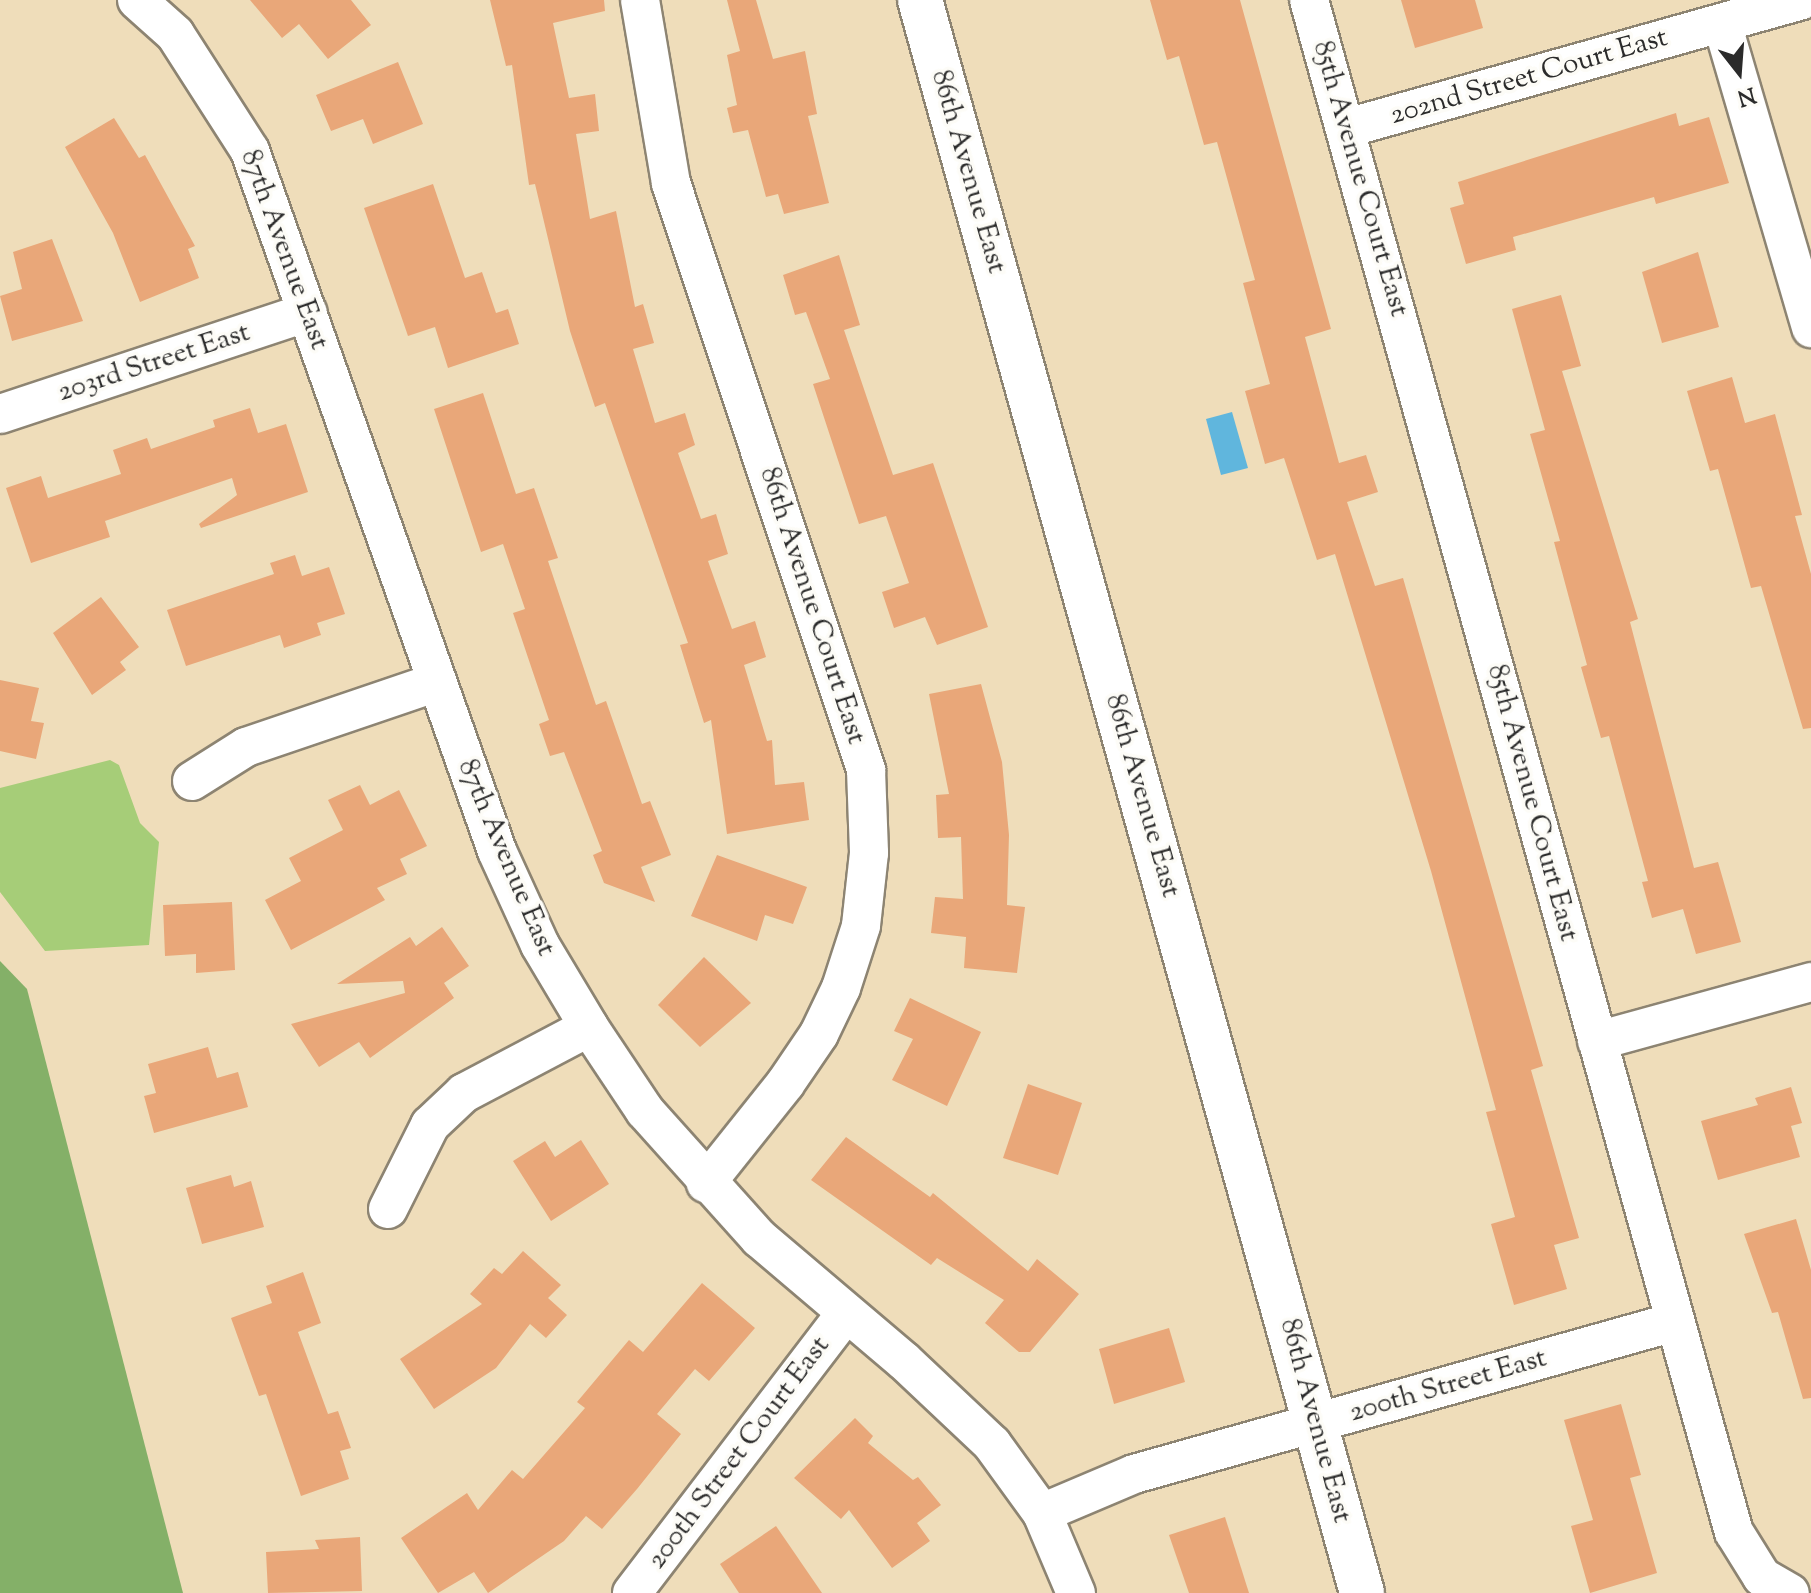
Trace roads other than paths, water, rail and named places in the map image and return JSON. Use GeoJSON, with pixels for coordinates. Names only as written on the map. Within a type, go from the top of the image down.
{"type":"FeatureCollection","features":[{"type":"Feature","properties":{"kind":"street","name":"87th Avenue East"},"geometry":{"type":"LineString","coordinates":[[137,0],[175,34],[250,151],[497,851],[540,945],[589,1027],[645,1111],[706,1183],[759,1238],[958,1409],[992,1444],[1042,1513],[1076,1593]]}},
{"type":"Feature","properties":{"kind":"street","name":"86th Avenue Court East"},"geometry":{"type":"LineString","coordinates":[[640,0],[678,208],[866,770],[868,867],[861,926],[841,988],[819,1034],[785,1084],[706,1183]]}},
{"type":"Feature","properties":{"kind":"street","name":"86th Avenue East"},"geometry":{"type":"LineString","coordinates":[[920,0],[1362,1593]]}},
{"type":"Feature","properties":{"kind":"street","name":"85th Avenue Court East"},"geometry":{"type":"LineString","coordinates":[[1309,0],[1347,128],[1734,1532],[1762,1577],[1786,1592]]}},
{"type":"Feature","properties":{"kind":"street","name":"202nd Street Court East"},"geometry":{"type":"LineString","coordinates":[[1347,128],[1802,0]]}},
{"type":"Feature","properties":{"kind":"street"},"geometry":{"type":"LineString","coordinates":[[1722,23],[1811,328]]}},
{"type":"Feature","properties":{"kind":"street","name":"203rd Street East"},"geometry":{"type":"LineString","coordinates":[[0,414],[308,312]]}},
{"type":"Feature","properties":{"kind":"street"},"geometry":{"type":"LineString","coordinates":[[192,781],[246,747],[437,682]]}},
{"type":"Feature","properties":{"kind":"street"},"geometry":{"type":"LineString","coordinates":[[1597,1041],[1811,982]]}},
{"type":"Feature","properties":{"kind":"street"},"geometry":{"type":"LineString","coordinates":[[388,1209],[430,1125],[464,1093],[589,1027]]}},
{"type":"Feature","properties":{"kind":"street","name":"200th Street Court East"},"geometry":{"type":"LineString","coordinates":[[632,1593],[846,1313]]}},
{"type":"Feature","properties":{"kind":"street","name":"200th Street East"},"geometry":{"type":"LineString","coordinates":[[1042,1513],[1134,1474],[1674,1322]]}},
{"type":"Feature","properties":{"kind":"water"},"geometry":{"type":"Polygon","coordinates":[[[1232,412],[1248,468],[1221,475],[1206,419],[1232,412]]]}}]}
